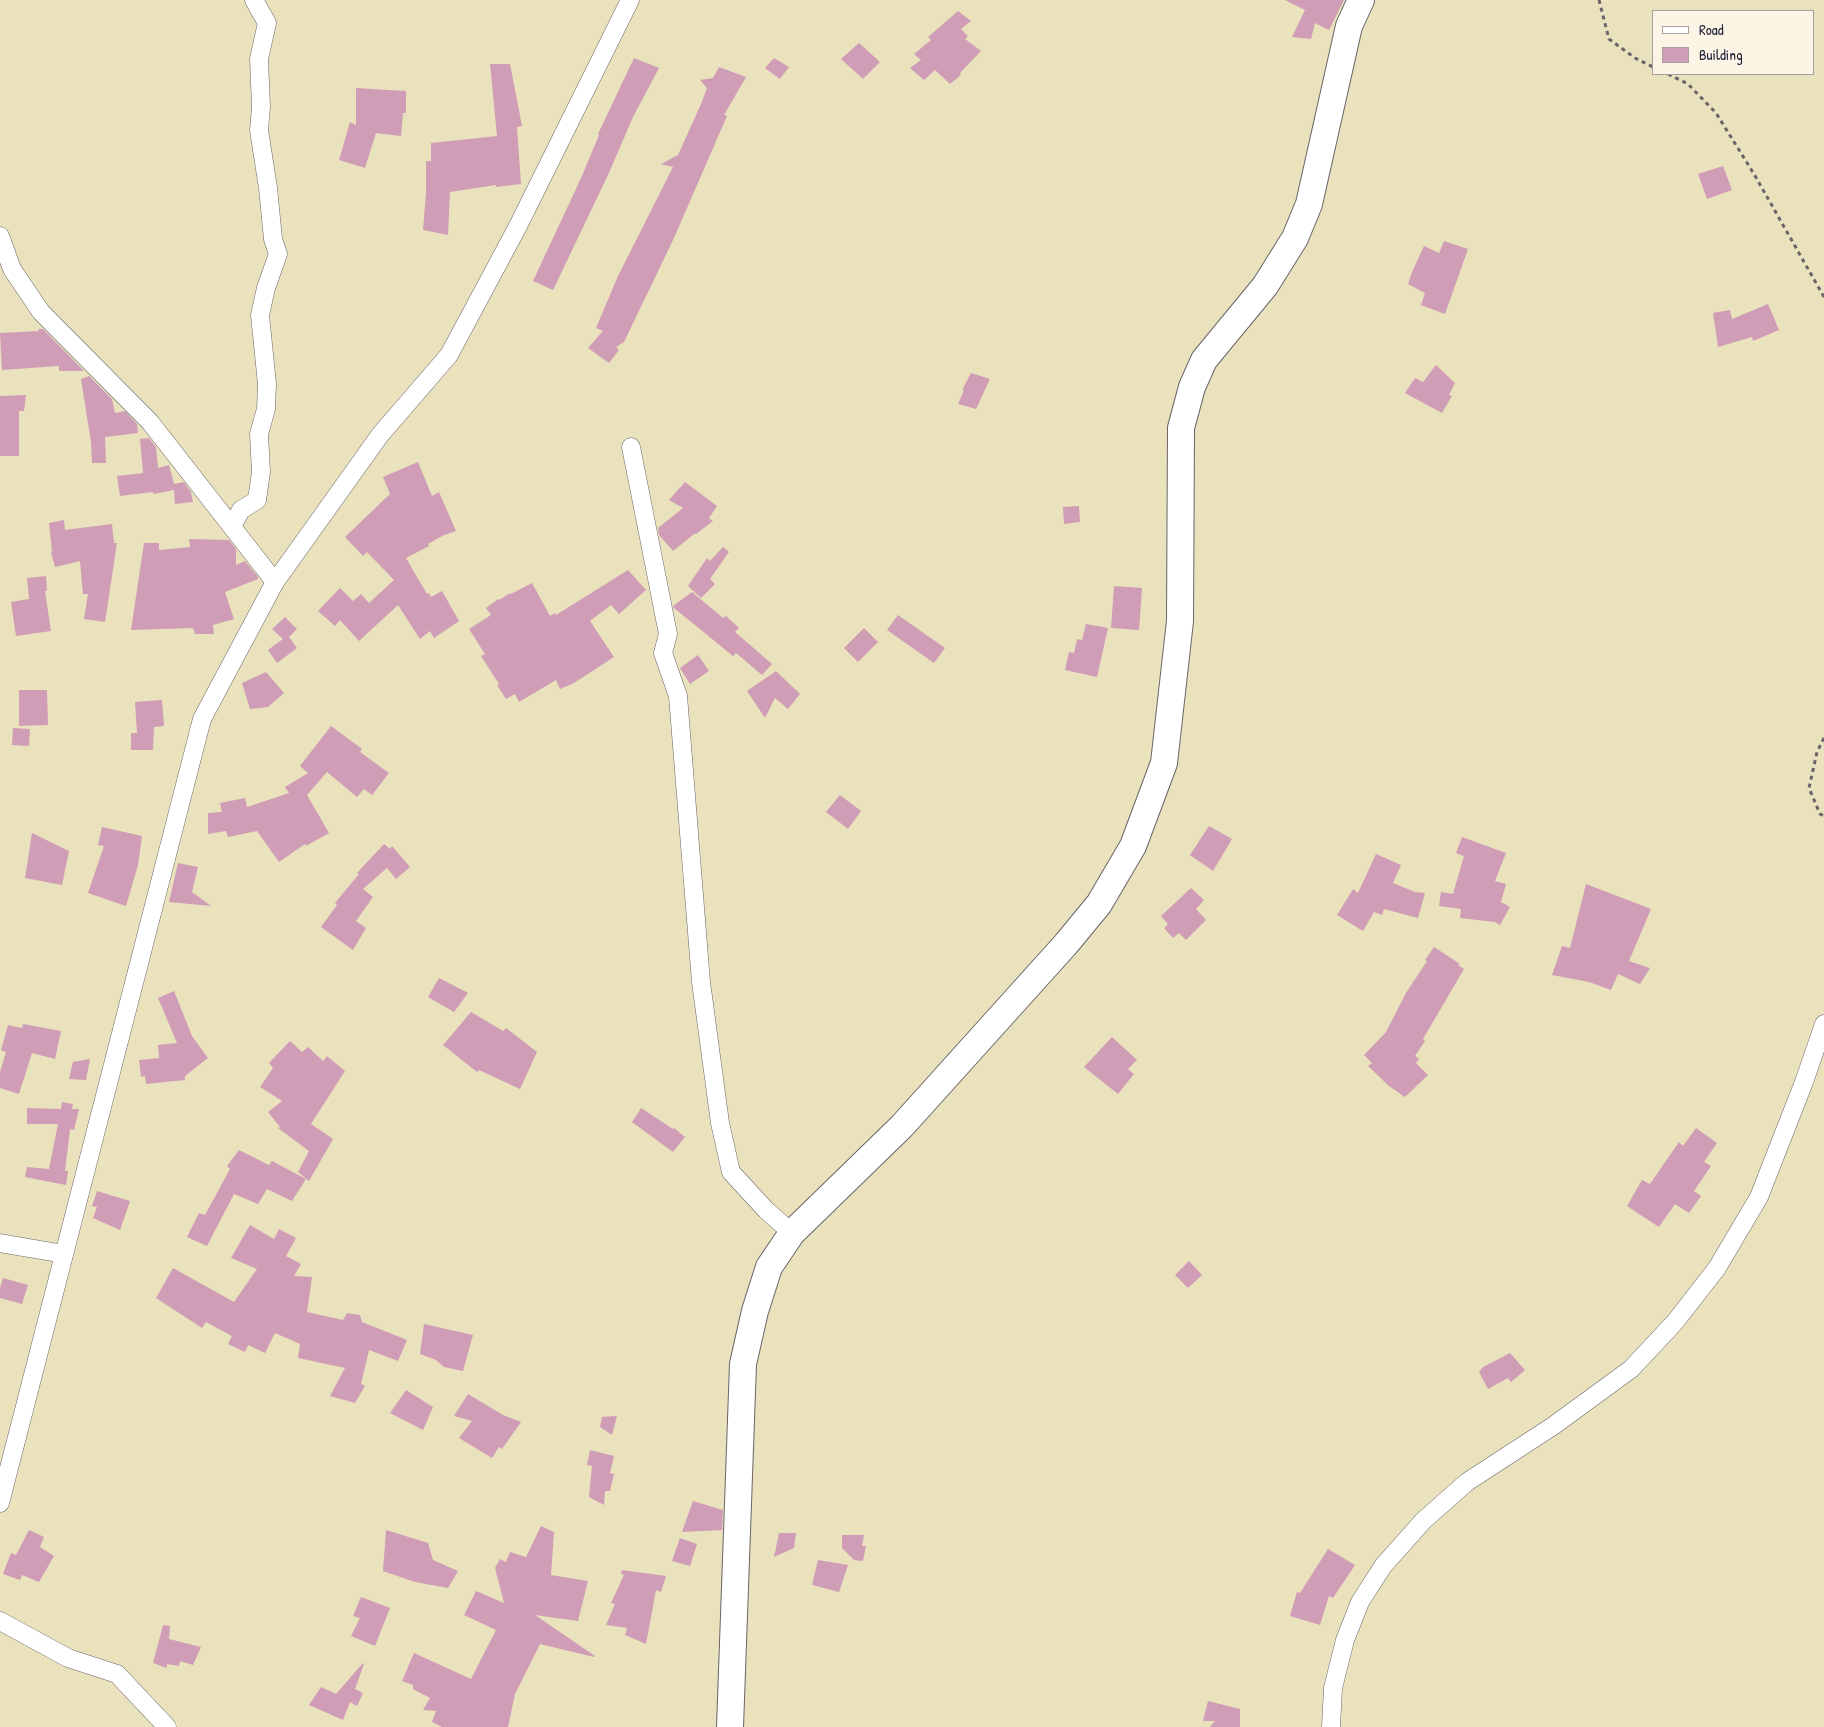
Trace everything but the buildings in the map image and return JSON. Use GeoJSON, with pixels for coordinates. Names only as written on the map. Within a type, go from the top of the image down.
{"type":"FeatureCollection","features":[{"type":"Feature","properties":{"kind":"main road"},"geometry":{"type":"LineString","coordinates":[[730,1727],[743,1364],[754,1311],[770,1267],[792,1233],[902,1126],[1066,944],[1099,904],[1133,846],[1164,763],[1179,630],[1181,428],[1192,388],[1204,360],[1265,286],[1295,238],[1309,204],[1349,26],[1361,0]]}},
{"type":"Feature","properties":{"kind":"street"},"geometry":{"type":"LineString","coordinates":[[232,526],[241,510],[258,500],[261,472],[259,434],[266,409],[267,384],[260,316],[266,288],[278,254],[273,239],[268,188],[259,130],[261,107],[259,58],[267,23],[254,0]]}},
{"type":"Feature","properties":{"kind":"street"},"geometry":{"type":"LineString","coordinates":[[0,1503],[202,719],[275,582],[380,435],[449,355],[518,226],[630,0]]}},
{"type":"Feature","properties":{"kind":"street"},"geometry":{"type":"LineString","coordinates":[[0,236],[12,269],[41,312],[150,422],[275,582]]}},
{"type":"Feature","properties":{"kind":"street"},"geometry":{"type":"LineString","coordinates":[[631,447],[668,634],[663,653],[678,696],[701,982],[720,1123],[731,1172],[766,1210],[792,1233]]}},
{"type":"Feature","properties":{"kind":"street"},"geometry":{"type":"LineString","coordinates":[[1331,1727],[1333,1688],[1345,1640],[1360,1602],[1383,1566],[1423,1521],[1467,1482],[1553,1426],[1631,1369],[1675,1322],[1718,1268],[1759,1197],[1804,1082],[1824,1024]]}},
{"type":"Feature","properties":{"kind":"street"},"geometry":{"type":"LineString","coordinates":[[0,1243],[64,1254]]}},
{"type":"Feature","properties":{"kind":"street"},"geometry":{"type":"LineString","coordinates":[[0,1621],[68,1658],[116,1674],[167,1727]]}},
{"type":"Feature","properties":{"kind":"path"},"geometry":{"type":"LineString","coordinates":[[1599,0],[1609,39],[1635,58],[1652,66]]}},
{"type":"Feature","properties":{"kind":"path"},"geometry":{"type":"LineString","coordinates":[[1670,75],[1688,84],[1716,113],[1754,174],[1824,297]]}},
{"type":"Feature","properties":{"kind":"path"},"geometry":{"type":"LineString","coordinates":[[1824,738],[1817,752],[1809,788],[1820,814],[1824,816]]}}]}
